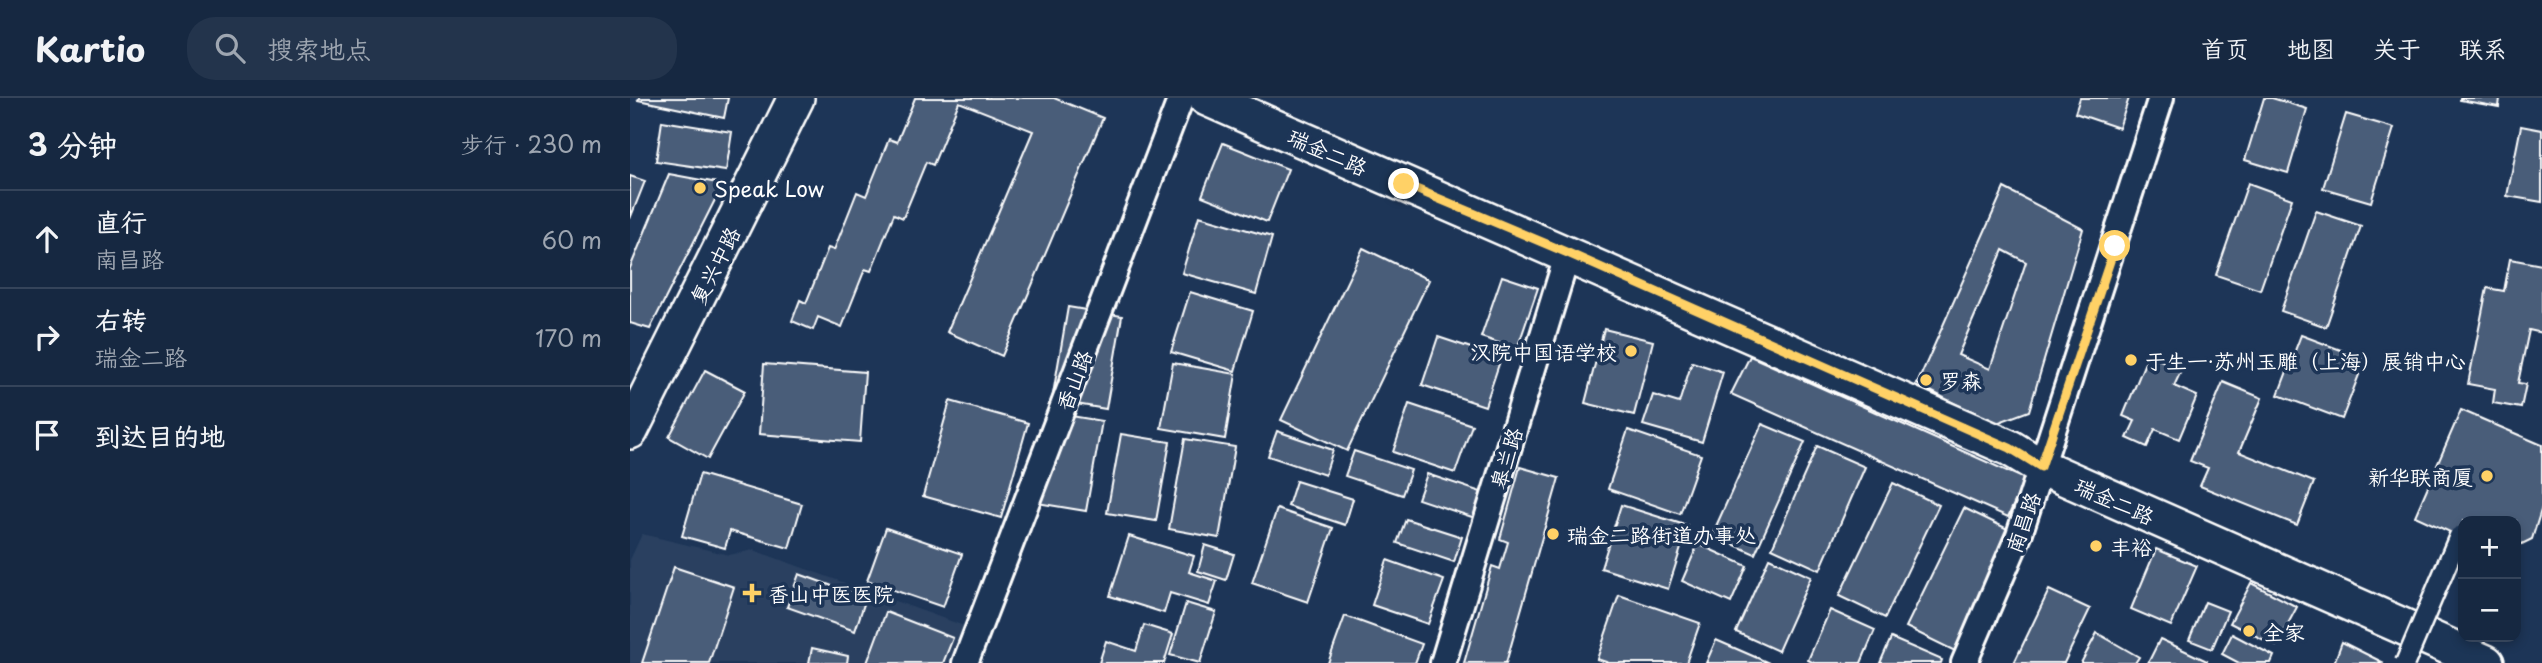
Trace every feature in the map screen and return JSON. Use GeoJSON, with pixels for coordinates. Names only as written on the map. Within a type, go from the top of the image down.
{"type":"FeatureCollection","features":[{"type":"Feature","properties":{"kind":"main road","name":"复兴中路"},"geometry":{"type":"LineString","coordinates":[[630,430],[796,98]]}},
{"type":"Feature","properties":{"kind":"main road","name":"瑞金二路"},"geometry":{"type":"LineString","coordinates":[[1207,98],[1568,253],[2010,448],[2041,467],[2486,663]]}},
{"type":"Feature","properties":{"kind":"street","name":"香山路"},"geometry":{"type":"LineString","coordinates":[[965,663],[1181,98]]}},
{"type":"Feature","properties":{"kind":"street","name":"南昌路"},"geometry":{"type":"LineString","coordinates":[[1964,663],[2019,535],[2161,98]]}},
{"type":"Feature","properties":{"kind":"street","name":"皋兰路"},"geometry":{"type":"LineString","coordinates":[[1443,663],[1568,253]]}},
{"type":"Feature","properties":{"kind":"street"},"geometry":{"type":"LineString","coordinates":[[2404,663],[2458,538]]}},
{"type":"Feature","properties":{"kind":"shaded area","name":"香山中医医院"},"geometry":{"type":"Polygon","coordinates":[[[642,534],[729,555],[753,550],[967,627],[954,663],[630,663],[630,560],[642,534]]]}},
{"type":"Feature","properties":{"kind":"building"},"geometry":{"type":"Polygon","coordinates":[[[728,98],[724,118],[638,100],[728,98]]]}},
{"type":"Feature","properties":{"kind":"building"},"geometry":{"type":"Polygon","coordinates":[[[915,98],[1054,98],[1103,118],[1002,356],[947,332],[1033,131],[959,102],[933,165],[926,162],[903,218],[894,214],[871,271],[865,269],[842,327],[818,317],[813,330],[792,321],[800,300],[806,303],[828,248],[834,250],[857,192],[866,196],[889,139],[897,142],[915,98]]]}},
{"type":"Feature","properties":{"kind":"building"},"geometry":{"type":"Polygon","coordinates":[[[2080,98],[2129,98],[2119,128],[2075,113],[2080,98]]]}},
{"type":"Feature","properties":{"kind":"building"},"geometry":{"type":"Polygon","coordinates":[[[2264,98],[2307,109],[2288,173],[2245,160],[2264,98]]]}},
{"type":"Feature","properties":{"kind":"building"},"geometry":{"type":"Polygon","coordinates":[[[2500,98],[2499,107],[2460,100],[2500,98]]]}},
{"type":"Feature","properties":{"kind":"building"},"geometry":{"type":"Polygon","coordinates":[[[2346,114],[2394,128],[2371,202],[2323,188],[2346,114]]]}},
{"type":"Feature","properties":{"kind":"building"},"geometry":{"type":"Polygon","coordinates":[[[662,121],[732,132],[726,171],[656,161],[662,121]]]}},
{"type":"Feature","properties":{"kind":"building"},"geometry":{"type":"Polygon","coordinates":[[[2521,126],[2542,130],[2542,202],[2507,196],[2521,126]]]}},
{"type":"Feature","properties":{"kind":"building"},"geometry":{"type":"Polygon","coordinates":[[[1223,143],[1288,169],[1267,222],[1202,196],[1223,143]]]}},
{"type":"Feature","properties":{"kind":"building"},"geometry":{"type":"Polygon","coordinates":[[[669,174],[723,184],[650,329],[630,323],[630,268],[669,174]]]}},
{"type":"Feature","properties":{"kind":"building"},"geometry":{"type":"Polygon","coordinates":[[[630,176],[645,181],[630,219],[630,176]]]}},
{"type":"Feature","properties":{"kind":"building"},"geometry":{"type":"Polygon","coordinates":[[[2248,183],[2292,199],[2260,290],[2216,275],[2248,183]]]}},
{"type":"Feature","properties":{"kind":"building"},"geometry":{"type":"Polygon","coordinates":[[[2004,188],[2083,229],[2029,411],[1994,424],[1917,384],[2004,188]],[[2003,250],[1958,355],[1990,369],[2026,262],[2003,250]]]}},
{"type":"Feature","properties":{"kind":"building"},"geometry":{"type":"Polygon","coordinates":[[[2316,211],[2361,226],[2326,327],[2281,311],[2316,211]]]}},
{"type":"Feature","properties":{"kind":"building"},"geometry":{"type":"Polygon","coordinates":[[[1199,216],[1272,237],[1256,294],[1182,273],[1199,216]]]}},
{"type":"Feature","properties":{"kind":"building"},"geometry":{"type":"Polygon","coordinates":[[[1363,248],[1429,280],[1347,451],[1281,420],[1363,248]]]}},
{"type":"Feature","properties":{"kind":"building"},"geometry":{"type":"Polygon","coordinates":[[[2510,259],[2542,265],[2542,333],[2529,330],[2518,383],[2526,384],[2521,408],[2493,403],[2495,389],[2468,384],[2487,288],[2504,291],[2510,259]]]}},
{"type":"Feature","properties":{"kind":"building"},"geometry":{"type":"Polygon","coordinates":[[[1502,276],[1538,288],[1517,349],[1481,337],[1502,276]]]}},
{"type":"Feature","properties":{"kind":"building"},"geometry":{"type":"Polygon","coordinates":[[[1190,292],[1253,311],[1235,371],[1171,352],[1190,292]]]}},
{"type":"Feature","properties":{"kind":"building"},"geometry":{"type":"Polygon","coordinates":[[[1068,307],[1122,316],[1106,409],[1052,400],[1068,307]]]}},
{"type":"Feature","properties":{"kind":"building"},"geometry":{"type":"Polygon","coordinates":[[[1604,329],[1653,341],[1634,415],[1585,403],[1604,329]]]}},
{"type":"Feature","properties":{"kind":"building"},"geometry":{"type":"Polygon","coordinates":[[[2301,335],[2365,359],[2342,419],[2278,395],[2301,335]]]}},
{"type":"Feature","properties":{"kind":"building"},"geometry":{"type":"Polygon","coordinates":[[[1438,337],[1501,358],[1485,406],[1422,385],[1438,337]]]}},
{"type":"Feature","properties":{"kind":"building"},"geometry":{"type":"Polygon","coordinates":[[[2148,355],[2182,369],[2174,386],[2197,396],[2179,439],[2155,429],[2147,447],[2127,438],[2135,421],[2123,416],[2148,355]]]}},
{"type":"Feature","properties":{"kind":"building"},"geometry":{"type":"Polygon","coordinates":[[[1750,356],[2025,479],[2008,517],[1731,394],[1750,356]]]}},
{"type":"Feature","properties":{"kind":"building"},"geometry":{"type":"Polygon","coordinates":[[[1692,362],[1723,372],[1702,442],[1643,425],[1653,395],[1679,403],[1692,362]]]}},
{"type":"Feature","properties":{"kind":"building"},"geometry":{"type":"Polygon","coordinates":[[[1173,363],[1236,374],[1225,439],[1161,428],[1173,363]]]}},
{"type":"Feature","properties":{"kind":"building"},"geometry":{"type":"Polygon","coordinates":[[[764,364],[865,372],[860,442],[759,434],[764,364]]]}},
{"type":"Feature","properties":{"kind":"building"},"geometry":{"type":"Polygon","coordinates":[[[705,370],[745,391],[708,459],[669,437],[705,370]]]}},
{"type":"Feature","properties":{"kind":"building"},"geometry":{"type":"Polygon","coordinates":[[[2223,382],[2262,398],[2239,452],[2314,482],[2297,525],[2200,486],[2208,468],[2190,461],[2223,382]]]}},
{"type":"Feature","properties":{"kind":"building"},"geometry":{"type":"Polygon","coordinates":[[[950,401],[1028,423],[1001,518],[923,496],[950,401]]]}},
{"type":"Feature","properties":{"kind":"building"},"geometry":{"type":"Polygon","coordinates":[[[1409,404],[1472,425],[1455,473],[1393,452],[1409,404]]]}},
{"type":"Feature","properties":{"kind":"building","name":"新华联商厦"},"geometry":{"type":"Polygon","coordinates":[[[2461,410],[2542,445],[2542,507],[2532,539],[2521,544],[2521,516],[2458,516],[2458,536],[2415,516],[2461,410]]]}},
{"type":"Feature","properties":{"kind":"building"},"geometry":{"type":"Polygon","coordinates":[[[1053,413],[1102,421],[1086,511],[1037,503],[1053,413]]]}},
{"type":"Feature","properties":{"kind":"building"},"geometry":{"type":"Polygon","coordinates":[[[1762,424],[1805,442],[1755,554],[1712,535],[1762,424]]]}},
{"type":"Feature","properties":{"kind":"building"},"geometry":{"type":"Polygon","coordinates":[[[1628,430],[1701,455],[1680,514],[1608,489],[1628,430]]]}},
{"type":"Feature","properties":{"kind":"building"},"geometry":{"type":"Polygon","coordinates":[[[1277,431],[1333,450],[1325,475],[1268,456],[1277,431]]]}},
{"type":"Feature","properties":{"kind":"building"},"geometry":{"type":"Polygon","coordinates":[[[1121,434],[1170,442],[1156,521],[1107,513],[1121,434]]]}},
{"type":"Feature","properties":{"kind":"building"},"geometry":{"type":"Polygon","coordinates":[[[1185,439],[1235,447],[1219,538],[1169,529],[1185,439]]]}},
{"type":"Feature","properties":{"kind":"building"},"geometry":{"type":"Polygon","coordinates":[[[1817,446],[1865,467],[1820,570],[1772,548],[1817,446]]]}},
{"type":"Feature","properties":{"kind":"building"},"geometry":{"type":"Polygon","coordinates":[[[1354,451],[1411,470],[1402,495],[1345,476],[1354,451]]]}},
{"type":"Feature","properties":{"kind":"building"},"geometry":{"type":"Polygon","coordinates":[[[1520,467],[1559,478],[1506,663],[1464,663],[1492,566],[1500,569],[1508,542],[1500,539],[1520,467]]]}},
{"type":"Feature","properties":{"kind":"building"},"geometry":{"type":"Polygon","coordinates":[[[700,474],[802,504],[789,548],[730,531],[725,548],[682,536],[700,474]]]}},
{"type":"Feature","properties":{"kind":"building"},"geometry":{"type":"Polygon","coordinates":[[[1427,474],[1484,493],[1475,518],[1418,499],[1427,474]]]}},
{"type":"Feature","properties":{"kind":"building"},"geometry":{"type":"Polygon","coordinates":[[[1296,481],[1353,499],[1345,525],[1288,506],[1296,481]]]}},
{"type":"Feature","properties":{"kind":"building"},"geometry":{"type":"Polygon","coordinates":[[[1893,483],[1939,505],[1885,618],[1839,596],[1893,483]]]}},
{"type":"Feature","properties":{"kind":"building"},"geometry":{"type":"Polygon","coordinates":[[[1621,505],[1688,526],[1668,589],[1601,568],[1621,505]]]}},
{"type":"Feature","properties":{"kind":"building"},"geometry":{"type":"Polygon","coordinates":[[[1964,508],[2018,534],[1961,654],[1906,627],[1964,508]]]}},
{"type":"Feature","properties":{"kind":"building"},"geometry":{"type":"Polygon","coordinates":[[[1277,509],[1333,528],[1308,602],[1252,583],[1277,509]]]}},
{"type":"Feature","properties":{"kind":"building"},"geometry":{"type":"Polygon","coordinates":[[[1406,519],[1462,537],[1454,562],[1397,543],[1406,519]]]}},
{"type":"Feature","properties":{"kind":"building"},"geometry":{"type":"Polygon","coordinates":[[[886,528],[962,554],[943,607],[867,581],[886,528]]]}},
{"type":"Feature","properties":{"kind":"building"},"geometry":{"type":"Polygon","coordinates":[[[1129,536],[1194,556],[1189,572],[1217,581],[1209,605],[1170,593],[1164,613],[1110,596],[1129,536]]]}},
{"type":"Feature","properties":{"kind":"building"},"geometry":{"type":"Polygon","coordinates":[[[1698,544],[1747,566],[1731,603],[1682,581],[1698,544]]]}},
{"type":"Feature","properties":{"kind":"building"},"geometry":{"type":"Polygon","coordinates":[[[1205,545],[1234,554],[1226,580],[1198,571],[1205,545]]]}},
{"type":"Feature","properties":{"kind":"building"},"geometry":{"type":"Polygon","coordinates":[[[2156,549],[2197,566],[2171,626],[2131,609],[2156,549]]]}},
{"type":"Feature","properties":{"kind":"building"},"geometry":{"type":"Polygon","coordinates":[[[1769,558],[1811,577],[1778,651],[1736,632],[1769,558]]]}},
{"type":"Feature","properties":{"kind":"building"},"geometry":{"type":"Polygon","coordinates":[[[1387,560],[1444,580],[1428,624],[1372,605],[1387,560]]]}},
{"type":"Feature","properties":{"kind":"building"},"geometry":{"type":"Polygon","coordinates":[[[674,567],[734,587],[709,663],[642,663],[674,567]]]}},
{"type":"Feature","properties":{"kind":"building"},"geometry":{"type":"Polygon","coordinates":[[[799,574],[866,598],[855,631],[787,607],[799,574]]]}},
{"type":"Feature","properties":{"kind":"building"},"geometry":{"type":"Polygon","coordinates":[[[2251,583],[2297,607],[2276,646],[2230,623],[2251,583]]]}},
{"type":"Feature","properties":{"kind":"building"},"geometry":{"type":"Polygon","coordinates":[[[2049,590],[2090,609],[2064,663],[2014,663],[2049,590]]]}},
{"type":"Feature","properties":{"kind":"building"},"geometry":{"type":"Polygon","coordinates":[[[1619,595],[1700,623],[1686,663],[1609,663],[1597,659],[1619,595]]]}},
{"type":"Feature","properties":{"kind":"building"},"geometry":{"type":"Polygon","coordinates":[[[2205,602],[2228,611],[2212,649],[2189,640],[2205,602]]]}},
{"type":"Feature","properties":{"kind":"building"},"geometry":{"type":"Polygon","coordinates":[[[1186,603],[1216,612],[1200,663],[1170,655],[1186,603]]]}},
{"type":"Feature","properties":{"kind":"building"},"geometry":{"type":"Polygon","coordinates":[[[1830,610],[1875,630],[1861,663],[1814,663],[1808,660],[1830,610]]]}},
{"type":"Feature","properties":{"kind":"building"},"geometry":{"type":"Polygon","coordinates":[[[886,612],[953,638],[943,663],[867,663],[886,612]]]}},
{"type":"Feature","properties":{"kind":"building"},"geometry":{"type":"Polygon","coordinates":[[[1345,616],[1422,644],[1415,663],[1328,663],[1345,616]]]}},
{"type":"Feature","properties":{"kind":"building"},"geometry":{"type":"Polygon","coordinates":[[[1144,625],[1173,634],[1164,663],[1099,663],[1106,641],[1136,651],[1144,625]]]}},
{"type":"Feature","properties":{"kind":"building"},"geometry":{"type":"Polygon","coordinates":[[[2097,633],[2139,657],[2135,663],[2081,663],[2097,633]]]}},
{"type":"Feature","properties":{"kind":"building"},"geometry":{"type":"Polygon","coordinates":[[[2232,634],[2274,656],[2271,663],[2239,663],[2222,654],[2232,634]]]}},
{"type":"Feature","properties":{"kind":"building"},"geometry":{"type":"Polygon","coordinates":[[[1891,638],[1942,660],[1941,663],[1880,663],[1891,638]]]}},
{"type":"Feature","properties":{"kind":"building"},"geometry":{"type":"Polygon","coordinates":[[[2160,639],[2207,661],[2148,663],[2160,639]]]}},
{"type":"Feature","properties":{"kind":"building"},"geometry":{"type":"Polygon","coordinates":[[[1716,640],[1769,663],[1706,663],[1716,640]]]}},
{"type":"Feature","properties":{"kind":"building"},"geometry":{"type":"Polygon","coordinates":[[[2342,642],[2384,663],[2334,663],[2342,642]]]}},
{"type":"Feature","properties":{"kind":"building"},"geometry":{"type":"Polygon","coordinates":[[[812,648],[848,656],[847,663],[809,663],[812,648]]]}},
{"type":"Feature","properties":{"kind":"place","name":"Speak Low"},"geometry":{"type":"Point","coordinates":[700,188]}},
{"type":"Feature","properties":{"kind":"place","name":"汉院中国语学校"},"geometry":{"type":"Point","coordinates":[1631,351]}},
{"type":"Feature","properties":{"kind":"place","name":"于生一·苏州玉雕（上海）展销中心"},"geometry":{"type":"Point","coordinates":[2131,360]}},
{"type":"Feature","properties":{"kind":"place","name":"罗森"},"geometry":{"type":"Point","coordinates":[1926,380]}},
{"type":"Feature","properties":{"kind":"place","name":"新华联商厦"},"geometry":{"type":"Point","coordinates":[2487,476]}},
{"type":"Feature","properties":{"kind":"place","name":"瑞金二路街道办事处"},"geometry":{"type":"Point","coordinates":[1553,534]}},
{"type":"Feature","properties":{"kind":"place","name":"丰裕"},"geometry":{"type":"Point","coordinates":[2096,546]}},
{"type":"Feature","properties":{"kind":"place","name":"香山中医医院"},"geometry":{"type":"Point","coordinates":[752,593]}},
{"type":"Feature","properties":{"kind":"place","name":"全家"},"geometry":{"type":"Point","coordinates":[2249,631]}},
{"type":"Feature","properties":{"kind":"route"},"geometry":{"type":"LineString","coordinates":[[1404,184],[1568,253],[2010,448],[2041,467],[2115,246]]}}]}
